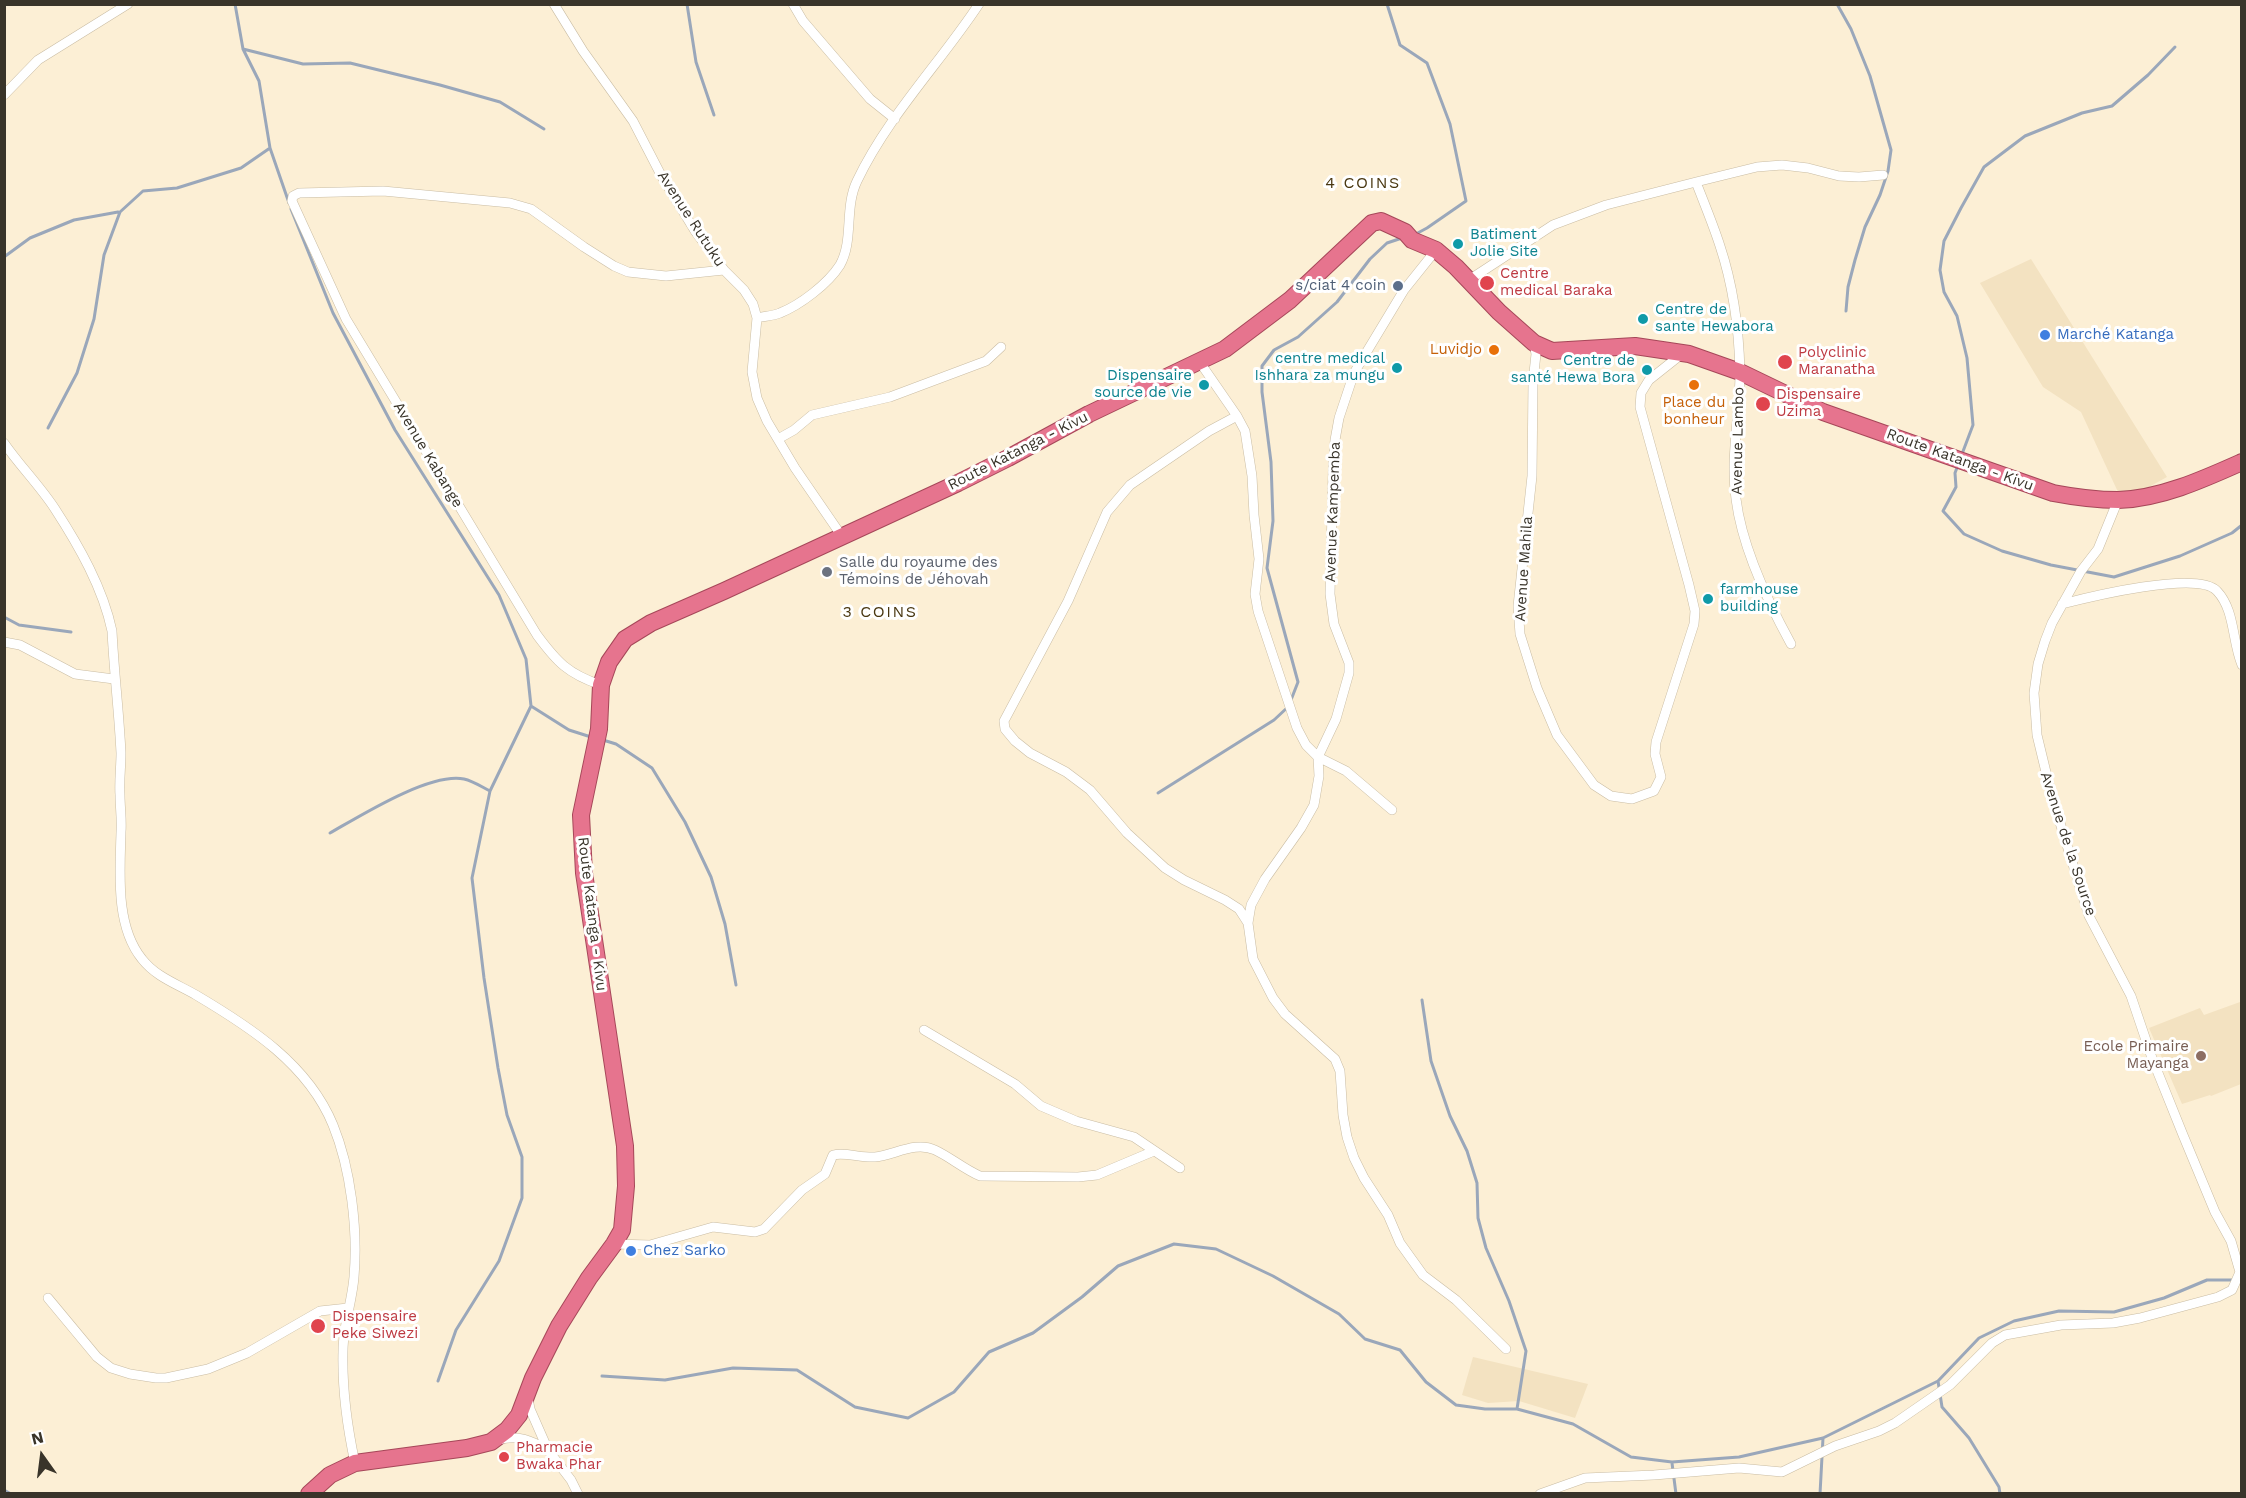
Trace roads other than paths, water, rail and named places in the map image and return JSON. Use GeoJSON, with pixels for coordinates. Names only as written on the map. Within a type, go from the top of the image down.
{"type":"FeatureCollection","features":[{"type":"Feature","properties":{"kind":"highway","name":"Route Katanga - Kivu"},"geometry":{"type":"LineString","coordinates":[[528,1395],[533,1378],[564,1317],[622,1230],[625,1209],[625,1146],[586,885],[581,815],[599,729],[601,685],[609,662],[625,639],[651,623],[958,483],[1089,414],[1225,349],[1290,300],[1372,223],[1378,220],[1436,250],[1534,343],[1552,351],[1635,346],[1683,353],[1709,360],[1740,372],[1823,412],[2053,493],[2118,500],[2137,498],[2193,483],[2241,462]]}},
{"type":"Feature","properties":{"kind":"highway"},"geometry":{"type":"LineString","coordinates":[[309,1494],[330,1475],[355,1463],[467,1448],[491,1442],[507,1430],[519,1415],[528,1395]]}},
{"type":"Feature","properties":{"kind":"street"},"geometry":{"type":"LineString","coordinates":[[4,95],[38,60],[128,4]]}},
{"type":"Feature","properties":{"kind":"street","name":"Avenue Rutuku"},"geometry":{"type":"LineString","coordinates":[[554,4],[583,51],[633,121],[662,177],[695,231],[753,304],[757,318],[752,372],[757,398],[778,439],[841,535]]}},
{"type":"Feature","properties":{"kind":"street"},"geometry":{"type":"LineString","coordinates":[[793,4],[803,21],[870,99],[895,119]]}},
{"type":"Feature","properties":{"kind":"street"},"geometry":{"type":"LineString","coordinates":[[757,318],[779,313],[794,306],[840,265],[846,250],[849,199],[866,163],[895,119],[979,4]]}},
{"type":"Feature","properties":{"kind":"street"},"geometry":{"type":"LineString","coordinates":[[1469,280],[1553,225],[1606,205],[1696,182],[1757,167],[1782,165],[1808,168],[1839,176],[1883,175]]}},
{"type":"Feature","properties":{"kind":"street","name":"Avenue Lambo"},"geometry":{"type":"LineString","coordinates":[[1696,182],[1721,247],[1736,331],[1740,372],[1734,469],[1736,500],[1756,567],[1791,644]]}},
{"type":"Feature","properties":{"kind":"street","name":"Avenue Kabange"},"geometry":{"type":"LineString","coordinates":[[601,685],[568,671],[554,660],[537,635],[346,319],[305,234],[292,201],[293,196],[299,193],[383,191],[510,203],[531,209],[614,267],[628,272],[666,276],[724,270]]}},
{"type":"Feature","properties":{"kind":"street","name":"Avenue Kampemba"},"geometry":{"type":"LineString","coordinates":[[1318,757],[1336,719],[1349,673],[1349,663],[1334,624],[1330,594],[1333,470],[1339,418],[1354,373],[1404,290],[1436,250]]}},
{"type":"Feature","properties":{"kind":"street","name":"Avenue Mahila"},"geometry":{"type":"LineString","coordinates":[[1534,343],[1536,354],[1533,382],[1532,476],[1518,606],[1520,634],[1537,688],[1557,735],[1594,785],[1611,796],[1632,799],[1654,791],[1661,777],[1655,754],[1656,742],[1694,624],[1695,611],[1640,407],[1641,393],[1649,380],[1683,353]]}},
{"type":"Feature","properties":{"kind":"street"},"geometry":{"type":"LineString","coordinates":[[778,439],[794,430],[812,415],[891,397],[986,361],[1001,347]]}},
{"type":"Feature","properties":{"kind":"street"},"geometry":{"type":"LineString","coordinates":[[1199,361],[1245,431],[1252,476],[1259,559],[1255,594],[1258,611],[1292,716],[1306,745],[1318,757],[1346,771],[1392,810]]}},
{"type":"Feature","properties":{"kind":"street"},"geometry":{"type":"LineString","coordinates":[[1237,416],[1209,431],[1130,485],[1107,512],[1068,601],[1004,721],[1005,729],[1015,741],[1030,753],[1066,772],[1090,790],[1144,850],[1184,880],[1226,900],[1239,909],[1248,922]]}},
{"type":"Feature","properties":{"kind":"street"},"geometry":{"type":"LineString","coordinates":[[4,443],[55,508],[88,565],[108,612],[112,631],[121,756],[121,890],[128,933],[134,948],[150,968],[212,1004],[268,1043],[308,1081],[334,1126],[352,1199],[354,1278],[343,1350],[347,1424],[355,1463]]}},
{"type":"Feature","properties":{"kind":"street","name":"Avenue de la Source"},"geometry":{"type":"LineString","coordinates":[[1540,1493],[1585,1478],[1739,1468],[1782,1472],[1835,1446],[1895,1423],[1940,1393],[1992,1344],[2005,1335],[2061,1325],[2122,1321],[2218,1297],[2232,1290],[2240,1272],[2231,1241],[2215,1212],[2152,1058],[2131,996],[2089,916],[2043,766],[2037,735],[2034,693],[2038,664],[2045,641],[2052,622],[2081,571],[2098,549],[2118,500]]}},
{"type":"Feature","properties":{"kind":"street"},"geometry":{"type":"LineString","coordinates":[[2062,604],[2160,585],[2205,583],[2216,589],[2227,606],[2236,653],[2241,665]]}},
{"type":"Feature","properties":{"kind":"street"},"geometry":{"type":"LineString","coordinates":[[4,642],[20,645],[75,674],[114,679]]}},
{"type":"Feature","properties":{"kind":"street"},"geometry":{"type":"LineString","coordinates":[[1318,757],[1319,776],[1314,804],[1301,828],[1265,879],[1251,905],[1248,922],[1254,959],[1272,998],[1285,1014],[1335,1059],[1340,1071],[1343,1115],[1350,1148],[1364,1178],[1388,1215],[1400,1243],[1423,1275],[1456,1300],[1506,1349]]}},
{"type":"Feature","properties":{"kind":"street"},"geometry":{"type":"LineString","coordinates":[[924,1030],[1015,1084],[1041,1106],[1076,1121],[1134,1137],[1180,1168]]}},
{"type":"Feature","properties":{"kind":"street"},"geometry":{"type":"LineString","coordinates":[[614,1244],[650,1245],[714,1227],[755,1232],[764,1229],[802,1190],[825,1174],[833,1155],[836,1154],[874,1157],[920,1147],[934,1149],[966,1170],[980,1176],[1078,1177],[1097,1175],[1154,1151]]}},
{"type":"Feature","properties":{"kind":"street"},"geometry":{"type":"LineString","coordinates":[[48,1298],[97,1357],[111,1368],[156,1378],[208,1369],[247,1353],[320,1311],[348,1308]]}},
{"type":"Feature","properties":{"kind":"street"},"geometry":{"type":"LineString","coordinates":[[528,1395],[530,1409],[548,1450],[571,1480],[578,1494]]}},
{"type":"Feature","properties":{"kind":"street"},"geometry":{"type":"LineString","coordinates":[[491,1442],[508,1437],[523,1438],[548,1450]]}},
{"type":"Feature","properties":{"kind":"waterway"},"geometry":{"type":"LineString","coordinates":[[235,4],[243,49],[259,81],[270,148],[289,203]]}},
{"type":"Feature","properties":{"kind":"waterway"},"geometry":{"type":"LineString","coordinates":[[687,4],[696,62],[714,115]]}},
{"type":"Feature","properties":{"kind":"waterway"},"geometry":{"type":"LineString","coordinates":[[1387,4],[1400,45],[1427,63],[1450,124],[1466,201],[1414,235]]}},
{"type":"Feature","properties":{"kind":"waterway"},"geometry":{"type":"LineString","coordinates":[[1837,4],[1851,29],[1870,76],[1891,150],[1888,171],[1865,227],[1855,260],[1848,287],[1846,311]]}},
{"type":"Feature","properties":{"kind":"waterway"},"geometry":{"type":"LineString","coordinates":[[1962,454],[1973,425],[1967,358],[1957,316],[1944,292],[1940,270],[1944,241],[1961,208],[1984,167],[2025,136],[2082,113],[2112,106],[2148,75],[2175,47]]}},
{"type":"Feature","properties":{"kind":"waterway"},"geometry":{"type":"LineString","coordinates":[[243,49],[303,64],[350,63],[440,85],[500,102],[544,129]]}},
{"type":"Feature","properties":{"kind":"waterway"},"geometry":{"type":"LineString","coordinates":[[48,428],[77,373],[94,319],[104,255],[120,212],[143,191],[177,188],[241,168],[270,148]]}},
{"type":"Feature","properties":{"kind":"waterway"},"geometry":{"type":"LineString","coordinates":[[291,209],[333,313],[395,430],[499,595],[526,659],[531,706],[490,791],[472,878],[498,1068],[507,1115],[522,1157],[522,1198],[499,1261],[456,1330],[438,1381]]}},
{"type":"Feature","properties":{"kind":"waterway"},"geometry":{"type":"LineString","coordinates":[[4,257],[30,238],[74,220],[118,212]]}},
{"type":"Feature","properties":{"kind":"waterway"},"geometry":{"type":"LineString","coordinates":[[1291,700],[1298,682],[1267,568],[1273,521],[1271,462],[1262,392],[1262,366],[1274,350],[1298,337],[1337,302],[1370,259],[1387,243],[1402,238]]}},
{"type":"Feature","properties":{"kind":"waterway"},"geometry":{"type":"LineString","coordinates":[[1958,465],[1955,473],[1956,487],[1943,511],[1964,534],[2002,551],[2051,565],[2114,577],[2180,556],[2232,533],[2242,525]]}},
{"type":"Feature","properties":{"kind":"waterway"},"geometry":{"type":"LineString","coordinates":[[4,617],[19,625],[71,632]]}},
{"type":"Feature","properties":{"kind":"waterway"},"geometry":{"type":"LineString","coordinates":[[531,706],[569,730],[591,737]]}},
{"type":"Feature","properties":{"kind":"waterway"},"geometry":{"type":"LineString","coordinates":[[1158,793],[1274,720],[1289,706]]}},
{"type":"Feature","properties":{"kind":"waterway"},"geometry":{"type":"LineString","coordinates":[[603,740],[616,744],[652,768],[685,822],[711,877],[725,924],[736,985]]}},
{"type":"Feature","properties":{"kind":"waterway"},"geometry":{"type":"LineString","coordinates":[[330,833],[396,797],[433,782],[464,779],[490,791]]}},
{"type":"Feature","properties":{"kind":"waterway"},"geometry":{"type":"LineString","coordinates":[[1422,1000],[1431,1061],[1450,1116],[1467,1151],[1477,1183],[1478,1218],[1486,1248],[1509,1301],[1526,1351],[1517,1409]]}},
{"type":"Feature","properties":{"kind":"waterway"},"geometry":{"type":"LineString","coordinates":[[602,1376],[665,1380],[733,1368],[797,1370],[855,1407],[908,1418],[954,1392],[989,1352],[1033,1333],[1082,1297],[1118,1266],[1174,1244],[1216,1249],[1273,1276],[1339,1314],[1365,1339],[1400,1350],[1426,1382],[1456,1405],[1485,1409],[1517,1409],[1573,1424],[1631,1457],[1672,1462],[1739,1457],[1823,1438],[1938,1381],[1979,1338],[2014,1321],[2059,1311],[2114,1312],[2164,1298],[2207,1280],[2233,1280]]}},
{"type":"Feature","properties":{"kind":"waterway"},"geometry":{"type":"LineString","coordinates":[[1938,1381],[1942,1407],[1969,1438],[1999,1487],[2000,1494]]}},
{"type":"Feature","properties":{"kind":"waterway"},"geometry":{"type":"LineString","coordinates":[[1820,1494],[1823,1438]]}},
{"type":"Feature","properties":{"kind":"waterway"},"geometry":{"type":"LineString","coordinates":[[1672,1463],[1676,1494]]}},
{"type":"Feature","properties":{"kind":"waterway"},"geometry":{"type":"LineString","coordinates":[[4,1490],[11,1494]]}},
{"type":"Feature","properties":{"kind":"place","name":"Batiment Jolie Site"},"geometry":{"type":"Point","coordinates":[1458,244]}},
{"type":"Feature","properties":{"kind":"place","name":"Centre medical Baraka"},"geometry":{"type":"Point","coordinates":[1487,283]}},
{"type":"Feature","properties":{"kind":"place","name":"s/ciat 4 coin"},"geometry":{"type":"Point","coordinates":[1398,286]}},
{"type":"Feature","properties":{"kind":"place","name":"Centre de sante Hewabora"},"geometry":{"type":"Point","coordinates":[1643,319]}},
{"type":"Feature","properties":{"kind":"place","name":"Marché Katanga"},"geometry":{"type":"Point","coordinates":[2045,335]}},
{"type":"Feature","properties":{"kind":"place","name":"Luvidjo"},"geometry":{"type":"Point","coordinates":[1494,350]}},
{"type":"Feature","properties":{"kind":"place","name":"Polyclinic Maranatha"},"geometry":{"type":"Point","coordinates":[1785,362]}},
{"type":"Feature","properties":{"kind":"place","name":"centre medical Ishhara za mungu"},"geometry":{"type":"Point","coordinates":[1397,368]}},
{"type":"Feature","properties":{"kind":"place","name":"Centre de santé Hewa Bora"},"geometry":{"type":"Point","coordinates":[1647,370]}},
{"type":"Feature","properties":{"kind":"place","name":"Dispensaire source de vie"},"geometry":{"type":"Point","coordinates":[1204,385]}},
{"type":"Feature","properties":{"kind":"place","name":"Place du bonheur"},"geometry":{"type":"Point","coordinates":[1694,385]}},
{"type":"Feature","properties":{"kind":"place","name":"Dispensaire Uzima"},"geometry":{"type":"Point","coordinates":[1763,404]}},
{"type":"Feature","properties":{"kind":"place","name":"Salle du royaume des Témoins de Jéhovah"},"geometry":{"type":"Point","coordinates":[827,572]}},
{"type":"Feature","properties":{"kind":"place","name":"farmhouse building"},"geometry":{"type":"Point","coordinates":[1708,599]}},
{"type":"Feature","properties":{"kind":"place","name":"Ecole Primaire Mayanga"},"geometry":{"type":"Point","coordinates":[2201,1056]}},
{"type":"Feature","properties":{"kind":"place","name":"Chez Sarko"},"geometry":{"type":"Point","coordinates":[631,1251]}},
{"type":"Feature","properties":{"kind":"place","name":"Dispensaire Peke Siwezi"},"geometry":{"type":"Point","coordinates":[318,1326]}},
{"type":"Feature","properties":{"kind":"place","name":"Pharmacie Bwaka Phar"},"geometry":{"type":"Point","coordinates":[504,1457]}},
{"type":"Feature","properties":{"kind":"district","name":"4 COINS"},"geometry":{"type":"Point","coordinates":[1363,183]}},
{"type":"Feature","properties":{"kind":"district","name":"3 COINS"},"geometry":{"type":"Point","coordinates":[880,612]}}]}
